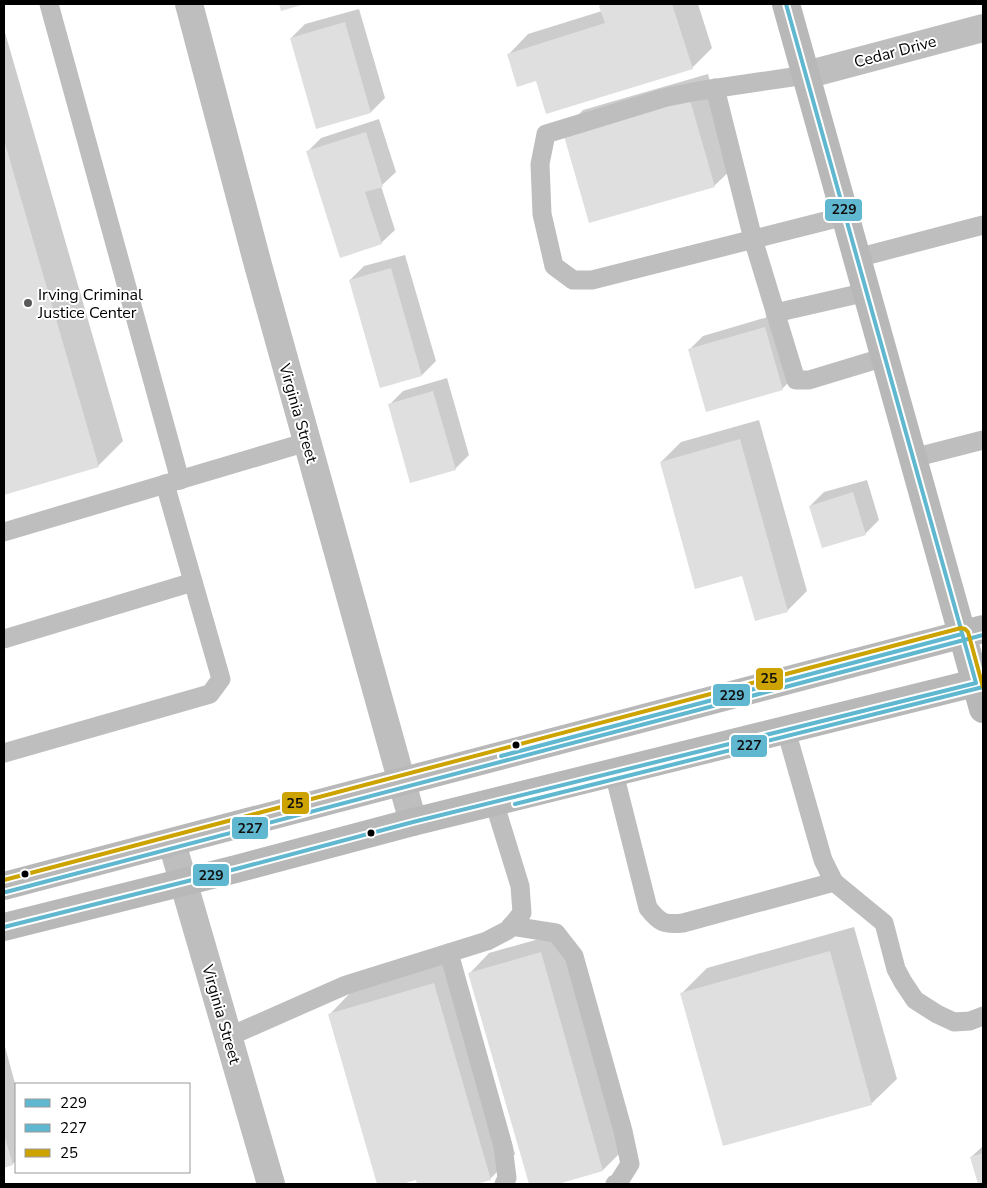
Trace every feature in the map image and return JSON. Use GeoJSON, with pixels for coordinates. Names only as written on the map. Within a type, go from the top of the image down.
{"type":"FeatureCollection","features":[{"type":"Feature","properties":{"kind":"main road"},"geometry":{"type":"LineString","coordinates":[[786,4],[913,458],[973,631],[983,709]]}},
{"type":"Feature","properties":{"kind":"main road"},"geometry":{"type":"LineString","coordinates":[[4,886],[973,631]]}},
{"type":"Feature","properties":{"kind":"main road"},"geometry":{"type":"LineString","coordinates":[[4,927],[413,822],[979,682]]}},
{"type":"Feature","properties":{"kind":"street","name":"Virginia Street"},"geometry":{"type":"LineString","coordinates":[[189,4],[258,265],[413,822]]}},
{"type":"Feature","properties":{"kind":"street","name":"Cedar Drive"},"geometry":{"type":"LineString","coordinates":[[806,75],[983,28]]}},
{"type":"Feature","properties":{"kind":"street","name":"Virginia Street"},"geometry":{"type":"LineString","coordinates":[[172,843],[271,1184]]}},
{"type":"Feature","properties":{"kind":"lane"},"geometry":{"type":"LineString","coordinates":[[4,753],[210,694],[221,680],[193,582],[172,482],[49,4]]}},
{"type":"Feature","properties":{"kind":"lane"},"geometry":{"type":"LineString","coordinates":[[806,75],[667,97],[546,134],[540,164],[542,214],[554,266],[573,280],[592,280],[845,216]]}},
{"type":"Feature","properties":{"kind":"lane"},"geometry":{"type":"LineString","coordinates":[[715,88],[753,239],[796,380],[809,380],[885,357]]}},
{"type":"Feature","properties":{"kind":"lane"},"geometry":{"type":"LineString","coordinates":[[857,258],[983,226]]}},
{"type":"Feature","properties":{"kind":"lane"},"geometry":{"type":"LineString","coordinates":[[775,313],[867,292]]}},
{"type":"Feature","properties":{"kind":"lane"},"geometry":{"type":"LineString","coordinates":[[913,458],[983,440]]}},
{"type":"Feature","properties":{"kind":"lane"},"geometry":{"type":"LineString","coordinates":[[4,532],[307,442]]}},
{"type":"Feature","properties":{"kind":"lane"},"geometry":{"type":"LineString","coordinates":[[4,639],[193,582]]}},
{"type":"Feature","properties":{"kind":"lane"},"geometry":{"type":"LineString","coordinates":[[786,730],[823,860],[834,882],[884,923],[896,969],[915,1000],[936,1014],[954,1022],[970,1021],[983,1016]]}},
{"type":"Feature","properties":{"kind":"lane"},"geometry":{"type":"LineString","coordinates":[[614,773],[648,908],[657,920],[669,925],[684,923],[834,882]]}},
{"type":"Feature","properties":{"kind":"lane"},"geometry":{"type":"LineString","coordinates":[[228,1037],[346,985],[487,941],[508,930],[522,913],[520,886],[494,802]]}},
{"type":"Feature","properties":{"kind":"lane"},"geometry":{"type":"LineString","coordinates":[[511,926],[556,933],[574,956],[630,1164],[618,1183],[615,1184]]}},
{"type":"Feature","properties":{"kind":"lane"},"geometry":{"type":"LineString","coordinates":[[449,953],[503,1146],[507,1178],[504,1184]]}},
{"type":"Feature","properties":{"kind":"building"},"geometry":{"type":"Polygon","coordinates":[[[279,4],[305,4],[281,11],[279,4]]]}},
{"type":"Feature","properties":{"kind":"building"},"geometry":{"type":"Polygon","coordinates":[[[605,4],[672,4],[693,69],[546,114],[536,81],[517,87],[507,54],[605,23],[599,6],[605,4]]]}},
{"type":"Feature","properties":{"kind":"building"},"geometry":{"type":"Polygon","coordinates":[[[345,22],[371,113],[316,129],[290,38],[345,22]]]}},
{"type":"Feature","properties":{"kind":"building"},"geometry":{"type":"Polygon","coordinates":[[[688,93],[715,187],[589,223],[562,129],[688,93]]]}},
{"type":"Feature","properties":{"kind":"building"},"geometry":{"type":"Polygon","coordinates":[[[366,132],[383,187],[365,192],[382,244],[340,258],[306,151],[366,132]]]}},
{"type":"Feature","properties":{"kind":"building","name":"Irving Criminal Justice Center"},"geometry":{"type":"Polygon","coordinates":[[[4,140],[99,467],[4,495],[4,140]]]}},
{"type":"Feature","properties":{"kind":"building"},"geometry":{"type":"Polygon","coordinates":[[[391,268],[422,376],[380,388],[349,280],[391,268]]]}},
{"type":"Feature","properties":{"kind":"building"},"geometry":{"type":"Polygon","coordinates":[[[765,327],[783,390],[706,412],[688,349],[765,327]]]}},
{"type":"Feature","properties":{"kind":"building"},"geometry":{"type":"Polygon","coordinates":[[[433,391],[456,470],[410,483],[388,404],[433,391]]]}},
{"type":"Feature","properties":{"kind":"building"},"geometry":{"type":"Polygon","coordinates":[[[740,439],[788,612],[755,621],[742,576],[695,589],[660,462],[740,439]]]}},
{"type":"Feature","properties":{"kind":"building"},"geometry":{"type":"Polygon","coordinates":[[[853,492],[866,535],[822,548],[809,506],[853,492]]]}},
{"type":"Feature","properties":{"kind":"building"},"geometry":{"type":"Polygon","coordinates":[[[830,951],[872,1105],[723,1146],[680,993],[830,951]]]}},
{"type":"Feature","properties":{"kind":"building"},"geometry":{"type":"Polygon","coordinates":[[[541,952],[603,1171],[558,1184],[529,1184],[468,973],[541,952]]]}},
{"type":"Feature","properties":{"kind":"building"},"geometry":{"type":"Polygon","coordinates":[[[434,983],[491,1180],[476,1184],[417,1184],[416,1180],[402,1184],[377,1184],[328,1014],[434,983]]]}},
{"type":"Feature","properties":{"kind":"building"},"geometry":{"type":"Polygon","coordinates":[[[4,1134],[13,1165],[4,1168],[4,1134]]]}},
{"type":"Feature","properties":{"kind":"building"},"geometry":{"type":"Polygon","coordinates":[[[983,1153],[983,1184],[978,1184],[970,1157],[983,1153]]]}},
{"type":"Feature","properties":{"kind":"transit line","name":"229"},"geometry":{"type":"LineString","coordinates":[[4,927],[236,869],[413,822],[976,683],[786,4]]}},
{"type":"Feature","properties":{"kind":"transit line","name":"25"},"geometry":{"type":"LineString","coordinates":[[4,880],[961,628],[968,632],[983,687]]}},
{"type":"Feature","properties":{"kind":"transit line","name":"229"},"geometry":{"type":"LineString","coordinates":[[501,756],[962,634]]}},
{"type":"Feature","properties":{"kind":"transit line","name":"227"},"geometry":{"type":"LineString","coordinates":[[6,892],[983,635]]}},
{"type":"Feature","properties":{"kind":"transit line","name":"227"},"geometry":{"type":"LineString","coordinates":[[515,804],[983,687]]}},
{"type":"Feature","properties":{"kind":"place","name":"Irving Criminal Justice Center"},"geometry":{"type":"Point","coordinates":[28,303]}}]}
